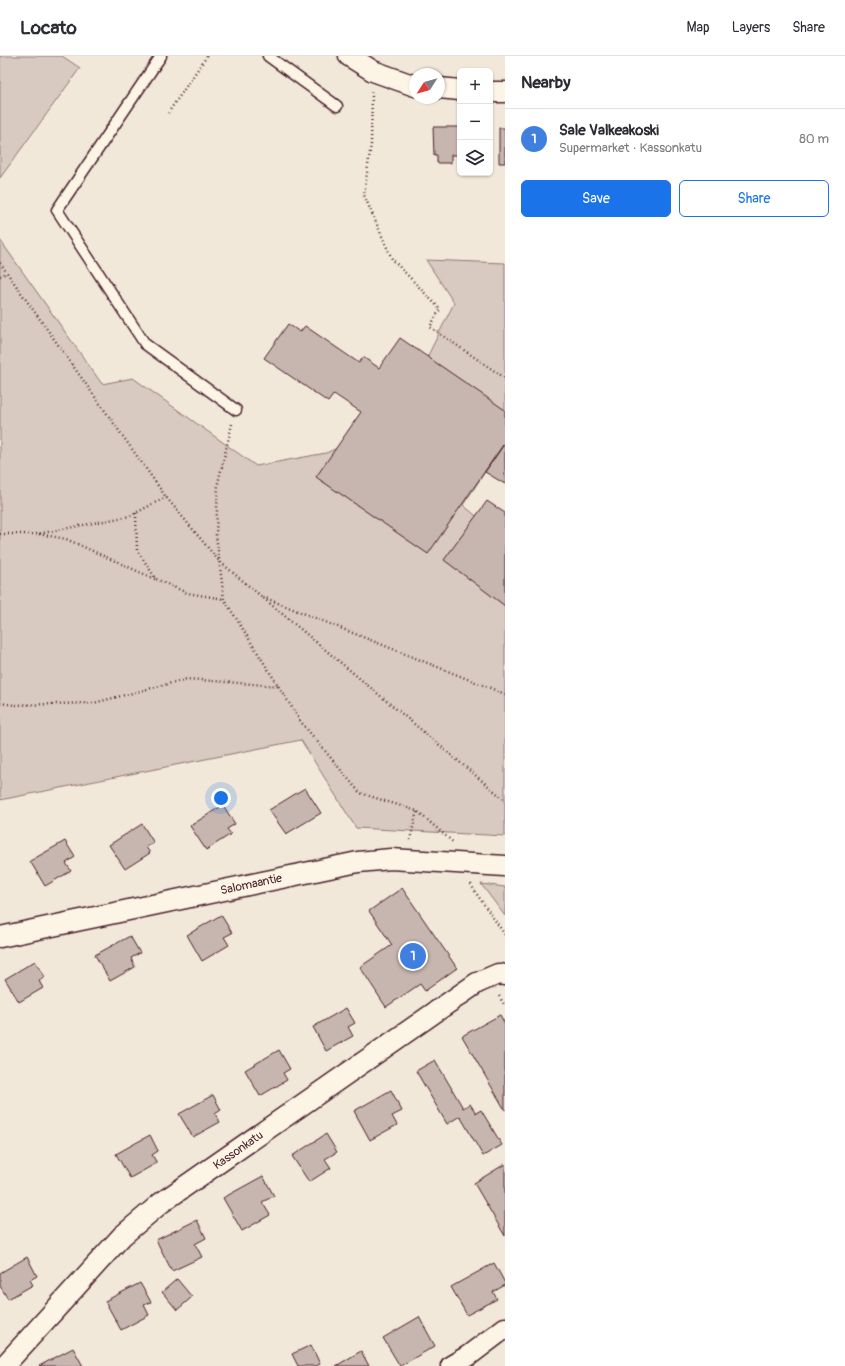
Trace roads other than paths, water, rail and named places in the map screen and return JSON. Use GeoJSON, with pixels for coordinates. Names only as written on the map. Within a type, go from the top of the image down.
{"type":"FeatureCollection","features":[{"type":"Feature","properties":{"kind":"street"},"geometry":{"type":"LineString","coordinates":[[349,56],[373,71],[409,84]]}},
{"type":"Feature","properties":{"kind":"street"},"geometry":{"type":"LineString","coordinates":[[445,89],[457,90]]}},
{"type":"Feature","properties":{"kind":"street"},"geometry":{"type":"LineString","coordinates":[[493,92],[505,92]]}},
{"type":"Feature","properties":{"kind":"street","name":"Salomaantie"},"geometry":{"type":"LineString","coordinates":[[0,937],[358,862],[391,859],[505,866]]}},
{"type":"Feature","properties":{"kind":"street","name":"Kassonkatu"},"geometry":{"type":"LineString","coordinates":[[4,1366],[122,1236],[161,1203],[477,983],[498,974],[505,975]]}},
{"type":"Feature","properties":{"kind":"street"},"geometry":{"type":"LineString","coordinates":[[451,1366],[505,1328]]}},
{"type":"Feature","properties":{"kind":"lane"},"geometry":{"type":"LineString","coordinates":[[161,56],[57,210],[145,344],[236,410]]}},
{"type":"Feature","properties":{"kind":"lane"},"geometry":{"type":"LineString","coordinates":[[268,56],[338,106]]}},
{"type":"Feature","properties":{"kind":"place","name":"Sale Valkeakoski"},"geometry":{"type":"Point","coordinates":[413,956]}}]}
